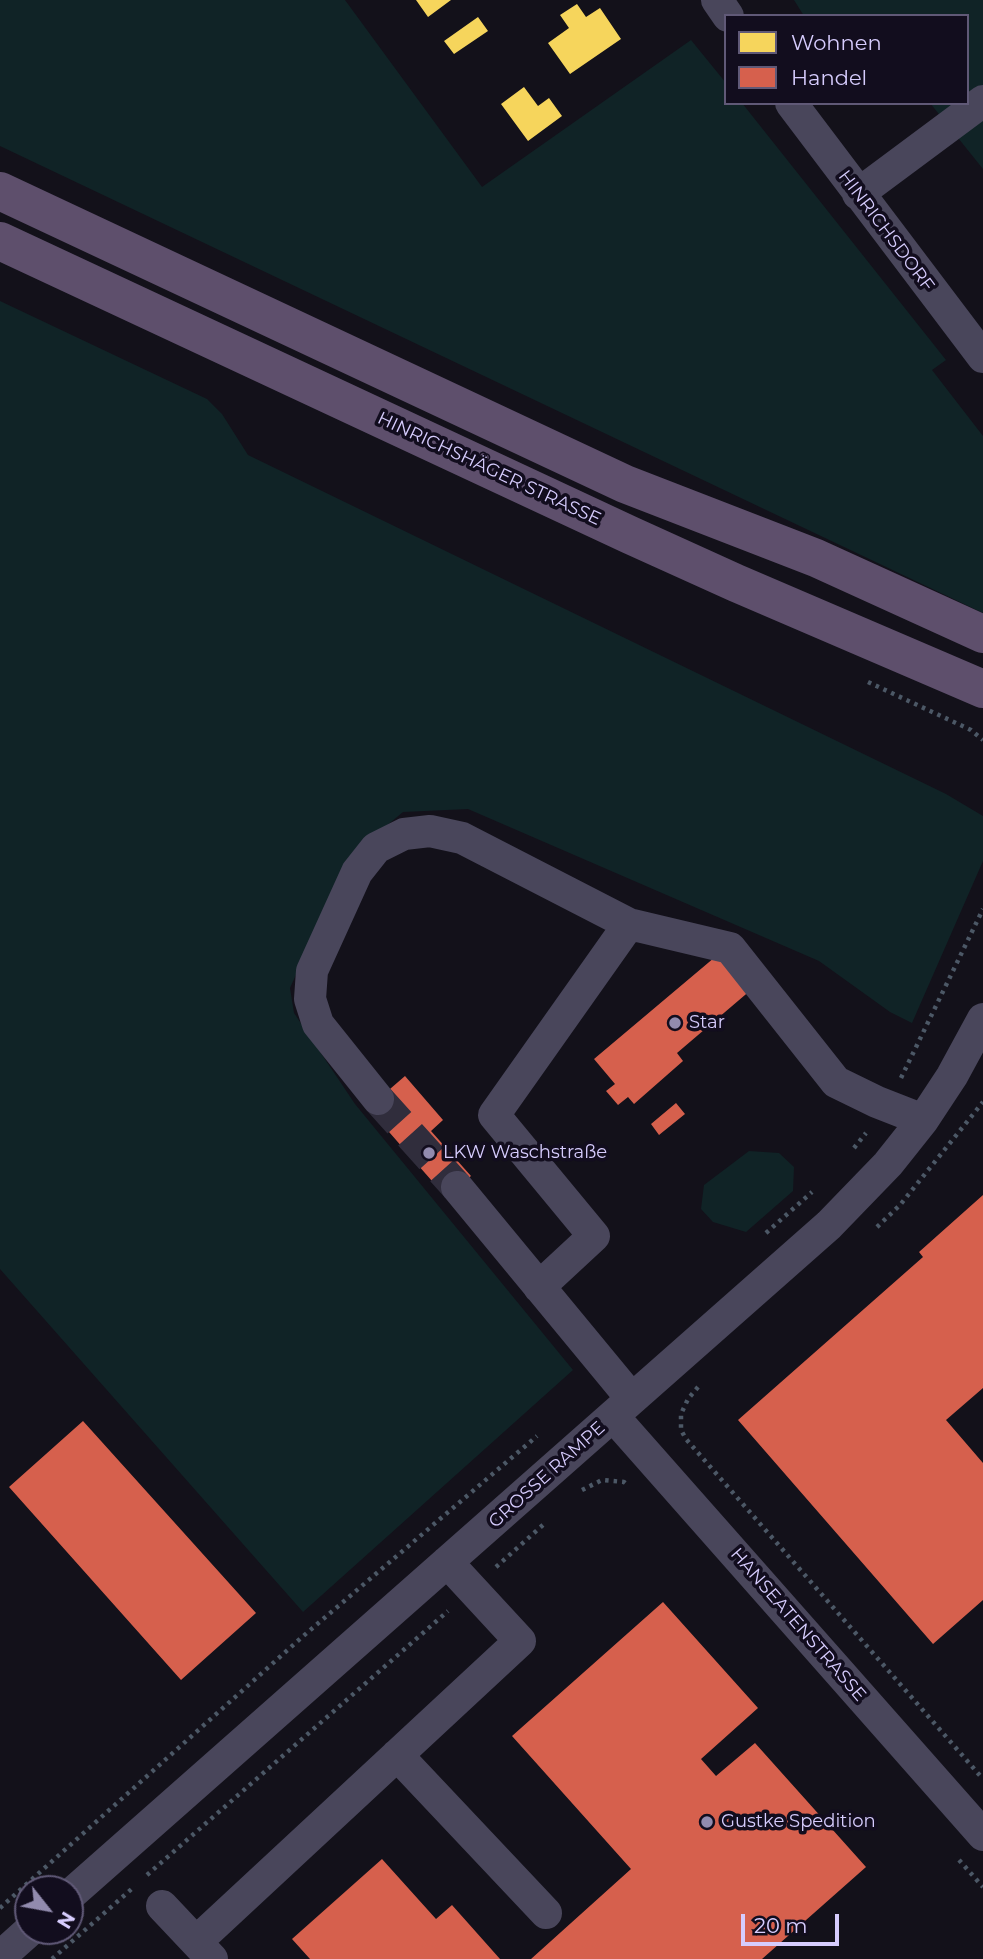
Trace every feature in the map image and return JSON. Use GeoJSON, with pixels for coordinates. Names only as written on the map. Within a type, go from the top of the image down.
{"type":"FeatureCollection","features":[{"type":"Feature","properties":{"kind":"main road"},"geometry":{"type":"LineString","coordinates":[[0,191],[625,484],[816,558],[983,634]]}},
{"type":"Feature","properties":{"kind":"main road","name":"HINRICHSHÄGER STRASSE"},"geometry":{"type":"LineString","coordinates":[[0,241],[630,535],[982,689]]}},
{"type":"Feature","properties":{"kind":"street"},"geometry":{"type":"LineString","coordinates":[[858,194],[983,101]]}},
{"type":"Feature","properties":{"kind":"street","name":"HINRICHSDORF"},"geometry":{"type":"LineString","coordinates":[[791,105],[983,357]]}},
{"type":"Feature","properties":{"kind":"street"},"geometry":{"type":"LineString","coordinates":[[378,1099],[318,1024],[310,999],[312,971],[357,872],[376,848],[404,834],[430,831],[462,838],[629,923],[730,948],[836,1082],[923,1120]]}},
{"type":"Feature","properties":{"kind":"street"},"geometry":{"type":"LineString","coordinates":[[539,1287],[594,1236],[494,1115],[629,923]]}},
{"type":"Feature","properties":{"kind":"street","name":"GROSSE RAMPE"},"geometry":{"type":"LineString","coordinates":[[84,1883],[829,1225],[888,1164],[923,1120],[952,1076],[983,1019]]}},
{"type":"Feature","properties":{"kind":"street","name":"HANSEATENSTRASSE"},"geometry":{"type":"LineString","coordinates":[[457,1187],[539,1287],[622,1408],[983,1835]]}},
{"type":"Feature","properties":{"kind":"street"},"geometry":{"type":"LineString","coordinates":[[162,1906],[204,1950],[397,1755],[520,1641],[447,1562]]}},
{"type":"Feature","properties":{"kind":"street"},"geometry":{"type":"LineString","coordinates":[[397,1755],[546,1913]]}},
{"type":"Feature","properties":{"kind":"street"},"geometry":{"type":"LineString","coordinates":[[0,1957],[14,1944]]}},
{"type":"Feature","properties":{"kind":"path"},"geometry":{"type":"LineString","coordinates":[[849,1154],[886,1106],[983,909]]}},
{"type":"Feature","properties":{"kind":"path"},"geometry":{"type":"LineString","coordinates":[[764,1236],[814,1190]]}},
{"type":"Feature","properties":{"kind":"path"},"geometry":{"type":"LineString","coordinates":[[688,1399],[681,1414],[681,1430],[686,1440],[983,1779]]}},
{"type":"Feature","properties":{"kind":"path"},"geometry":{"type":"LineString","coordinates":[[0,1908],[301,1638],[541,1432]]}},
{"type":"Feature","properties":{"kind":"path"},"geometry":{"type":"LineString","coordinates":[[574,1497],[584,1488],[601,1480],[624,1482]]}},
{"type":"Feature","properties":{"kind":"path"},"geometry":{"type":"LineString","coordinates":[[52,1959],[472,1590],[553,1515]]}},
{"type":"Feature","properties":{"kind":"green space"},"geometry":{"type":"Polygon","coordinates":[[[0,0],[345,0],[482,187],[691,40],[724,81],[724,105],[744,105],[946,360],[932,370],[983,436],[983,613],[0,146],[0,0]]]}},
{"type":"Feature","properties":{"kind":"green space"},"geometry":{"type":"Polygon","coordinates":[[[794,0],[983,0],[983,169],[932,105],[969,105],[969,14],[803,14],[794,0]]]}},
{"type":"Feature","properties":{"kind":"green space"},"geometry":{"type":"Polygon","coordinates":[[[0,301],[207,399],[222,414],[248,455],[946,794],[983,816],[983,861],[912,1023],[890,1012],[819,961],[468,809],[403,812],[348,858],[290,988],[294,1013],[355,1104],[573,1370],[303,1612],[0,1269],[0,301]]]}},
{"type":"Feature","properties":{"kind":"green space"},"geometry":{"type":"Polygon","coordinates":[[[749,1151],[779,1153],[794,1167],[793,1191],[746,1232],[713,1222],[701,1209],[704,1185],[749,1151]]]}},
{"type":"Feature","properties":{"kind":"building: Wohnen"},"geometry":{"type":"Polygon","coordinates":[[[416,0],[451,0],[428,17],[416,0]]]}},
{"type":"Feature","properties":{"kind":"building: Wohnen"},"geometry":{"type":"Polygon","coordinates":[[[577,4],[586,17],[600,8],[621,39],[570,74],[548,43],[569,28],[560,15],[577,4]]]}},
{"type":"Feature","properties":{"kind":"building: Wohnen"},"geometry":{"type":"Polygon","coordinates":[[[478,17],[488,31],[454,54],[444,41],[478,17]]]}},
{"type":"Feature","properties":{"kind":"building: Wohnen"},"geometry":{"type":"Polygon","coordinates":[[[524,87],[538,106],[549,98],[562,116],[528,141],[501,104],[524,87]]]}},
{"type":"Feature","properties":{"kind":"building: Handel","name":"Star"},"geometry":{"type":"Polygon","coordinates":[[[721,952],[752,989],[677,1053],[683,1061],[634,1104],[628,1097],[618,1105],[606,1091],[615,1084],[594,1059],[721,952]]]}},
{"type":"Feature","properties":{"kind":"building: Handel","name":"LKW Waschstraße"},"geometry":{"type":"Polygon","coordinates":[[[405,1076],[443,1120],[431,1131],[471,1176],[446,1197],[368,1108],[405,1076]]]}},
{"type":"Feature","properties":{"kind":"building: Handel"},"geometry":{"type":"Polygon","coordinates":[[[676,1103],[685,1114],[659,1135],[651,1124],[676,1103]]]}},
{"type":"Feature","properties":{"kind":"building: Handel"},"geometry":{"type":"Polygon","coordinates":[[[983,1195],[983,1388],[946,1420],[983,1463],[983,1600],[933,1644],[738,1420],[923,1257],[919,1252],[983,1195]]]}},
{"type":"Feature","properties":{"kind":"building: Handel"},"geometry":{"type":"Polygon","coordinates":[[[83,1421],[256,1613],[181,1680],[9,1487],[83,1421]]]}},
{"type":"Feature","properties":{"kind":"building: Handel","name":"Gustke Spedition"},"geometry":{"type":"Polygon","coordinates":[[[663,1602],[758,1708],[701,1759],[716,1776],[755,1743],[866,1867],[762,1959],[531,1959],[631,1869],[512,1736],[663,1602]]]}},
{"type":"Feature","properties":{"kind":"building: Handel"},"geometry":{"type":"Polygon","coordinates":[[[382,1859],[436,1919],[452,1905],[500,1959],[310,1959],[292,1939],[382,1859]]]}},
{"type":"Feature","properties":{"kind":"tunnel"},"geometry":{"type":"LineString","coordinates":[[378,1099],[457,1187]]}},
{"type":"Feature","properties":{"kind":"place","name":"Star"},"geometry":{"type":"Point","coordinates":[675,1023]}},
{"type":"Feature","properties":{"kind":"place","name":"LKW Waschstraße"},"geometry":{"type":"Point","coordinates":[429,1153]}},
{"type":"Feature","properties":{"kind":"place","name":"Gustke Spedition"},"geometry":{"type":"Point","coordinates":[707,1822]}}]}
